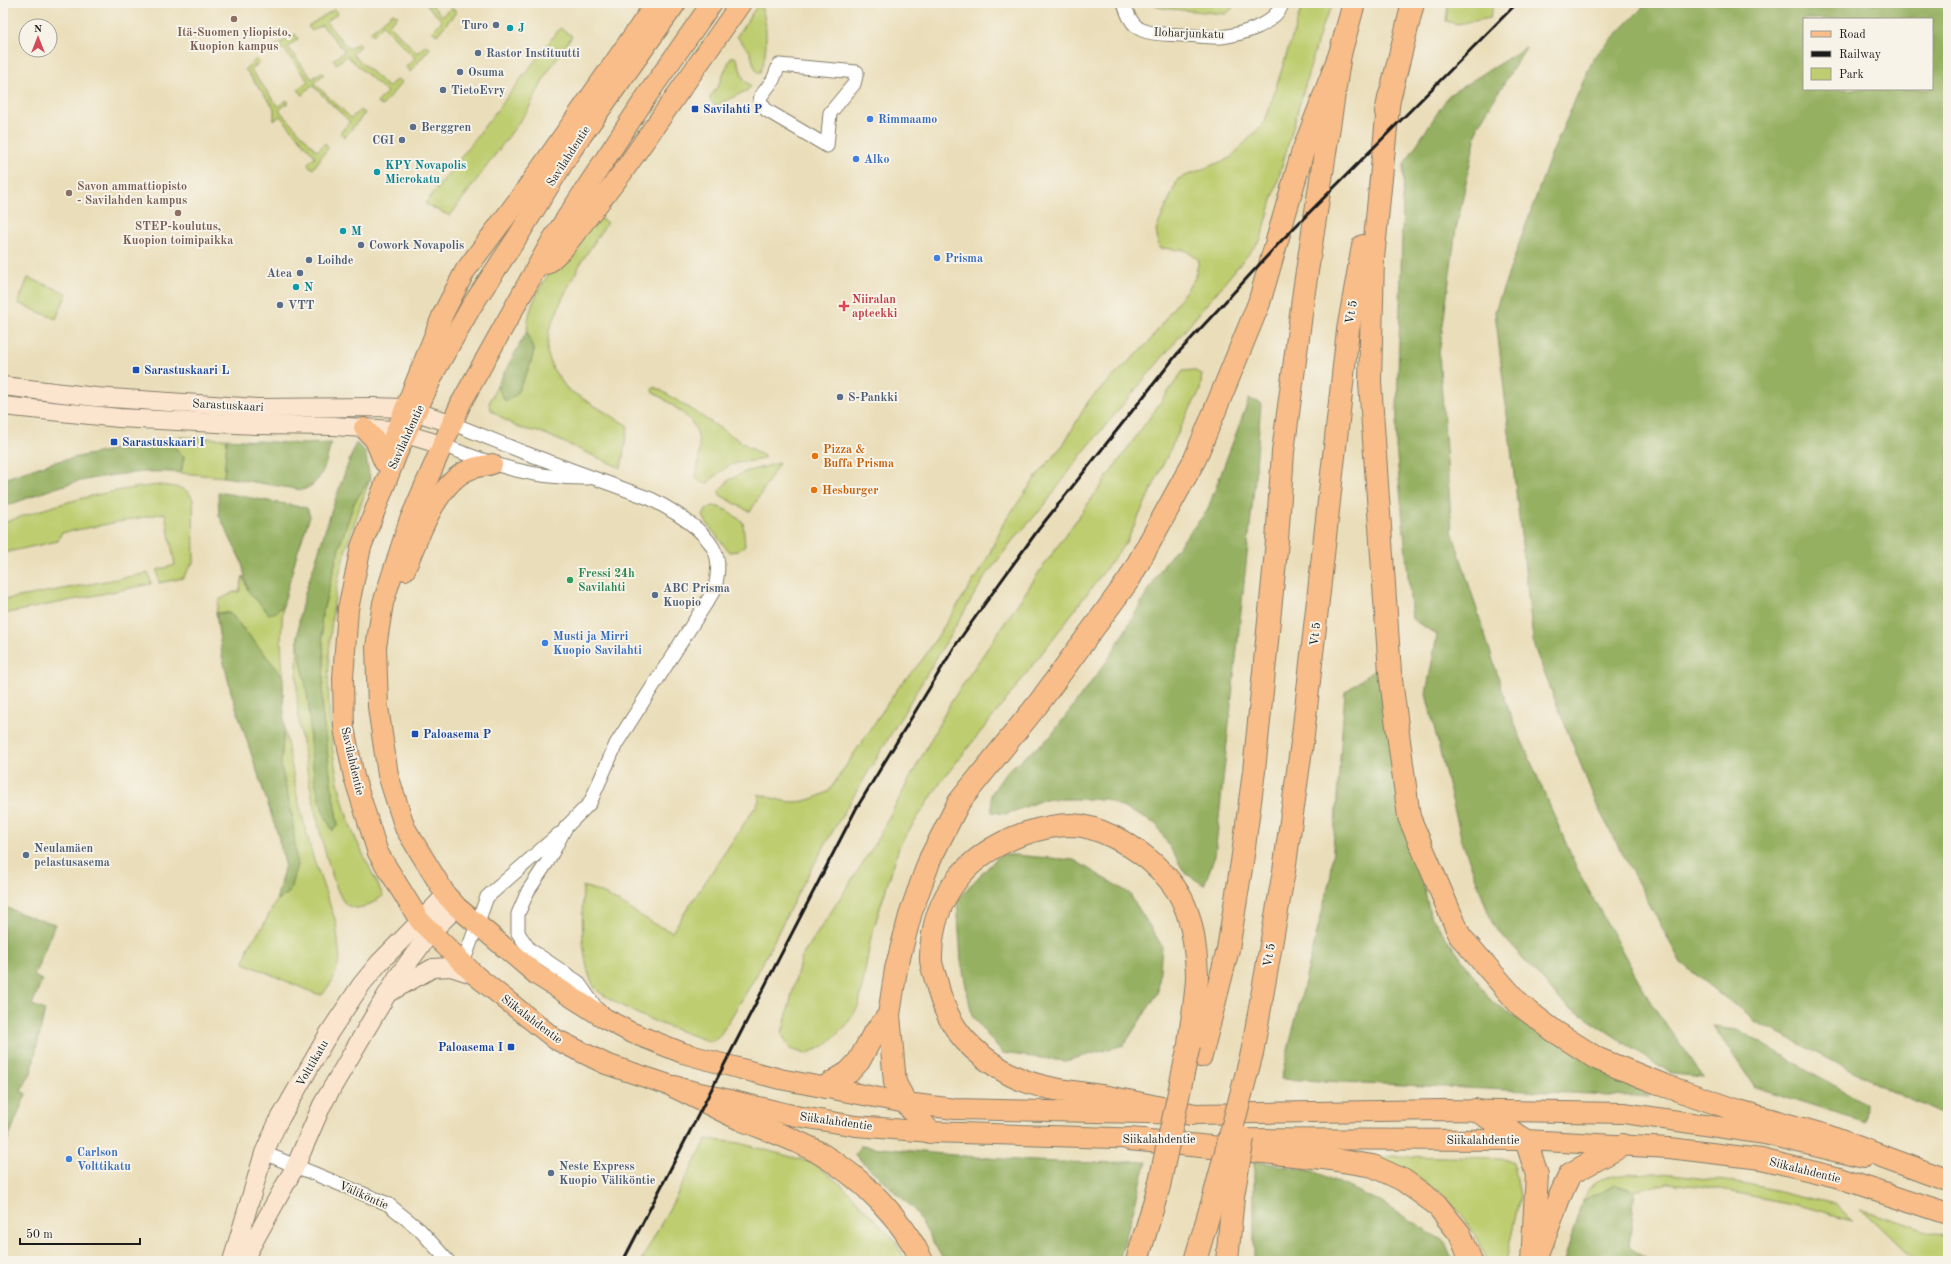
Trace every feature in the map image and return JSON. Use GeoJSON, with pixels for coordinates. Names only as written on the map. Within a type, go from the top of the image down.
{"type":"FeatureCollection","features":[{"type":"Feature","properties":{"kind":"highway"},"geometry":{"type":"LineString","coordinates":[[930,1132],[906,1103],[895,1083],[889,1014],[896,969],[911,912],[930,859],[959,802],[1038,704],[1130,578],[1195,458],[1259,303],[1302,154],[1340,54],[1354,3]]}},
{"type":"Feature","properties":{"kind":"highway","name":"Vt 5"},"geometry":{"type":"LineString","coordinates":[[1223,1196],[1255,1053],[1304,735],[1348,330],[1389,97],[1413,3]]}},
{"type":"Feature","properties":{"kind":"highway"},"geometry":{"type":"LineString","coordinates":[[1145,1261],[1195,1050],[1228,949],[1242,862],[1254,771],[1269,620],[1283,452],[1304,291],[1340,54]]}},
{"type":"Feature","properties":{"kind":"highway"},"geometry":{"type":"LineString","coordinates":[[1389,97],[1373,259],[1370,382],[1390,672],[1409,817],[1460,936],[1520,1005],[1554,1031],[1598,1059],[1663,1085],[1739,1111],[1827,1136],[1946,1180]]}},
{"type":"Feature","properties":{"kind":"highway"},"geometry":{"type":"LineString","coordinates":[[1191,1114],[1112,1098],[1052,1089],[1013,1076],[989,1062],[959,1035],[942,1004],[930,958],[934,928],[942,904],[956,880],[976,859],[1004,841],[1039,829],[1073,825],[1107,834],[1137,850],[1163,872],[1184,904],[1192,933],[1197,975],[1195,1050]]}},
{"type":"Feature","properties":{"kind":"highway"},"geometry":{"type":"LineString","coordinates":[[825,1087],[849,1072],[859,1061],[873,1035],[889,1014]]}},
{"type":"Feature","properties":{"kind":"highway"},"geometry":{"type":"LineString","coordinates":[[675,1086],[740,1118],[821,1154],[853,1177],[879,1200],[904,1231],[922,1261]]}},
{"type":"Feature","properties":{"kind":"highway"},"geometry":{"type":"LineString","coordinates":[[1475,1110],[1526,1140],[1537,1175],[1533,1261]]}},
{"type":"Feature","properties":{"kind":"highway"},"geometry":{"type":"LineString","coordinates":[[1129,1139],[1323,1158],[1373,1166],[1403,1180],[1436,1204],[1460,1234],[1470,1261]]}},
{"type":"Feature","properties":{"kind":"highway"},"geometry":{"type":"LineString","coordinates":[[1533,1261],[1552,1221],[1559,1198],[1570,1174],[1623,1146]]}},
{"type":"Feature","properties":{"kind":"highway"},"geometry":{"type":"LineString","coordinates":[[1137,1261],[1163,1187]]}},
{"type":"Feature","properties":{"kind":"highway"},"geometry":{"type":"LineString","coordinates":[[1195,1261],[1223,1196]]}},
{"type":"Feature","properties":{"kind":"highway"},"geometry":{"type":"LineString","coordinates":[[1223,1196],[1227,1261]]}},
{"type":"Feature","properties":{"kind":"main road"},"geometry":{"type":"LineString","coordinates":[[411,410],[443,314],[465,271],[522,195],[656,3]]}},
{"type":"Feature","properties":{"kind":"main road","name":"Savilahdentie"},"geometry":{"type":"LineString","coordinates":[[426,926],[378,853],[354,777],[344,728],[343,678],[348,609],[361,547],[397,453],[401,432],[411,410],[471,307],[518,236],[559,169],[676,3]]}},
{"type":"Feature","properties":{"kind":"main road"},"geometry":{"type":"LineString","coordinates":[[451,901],[405,828],[388,775],[378,707],[376,647],[383,603],[409,522],[461,403],[552,240],[668,65],[712,3]]}},
{"type":"Feature","properties":{"kind":"main road"},"geometry":{"type":"LineString","coordinates":[[531,280],[563,249],[622,173],[741,3]]}},
{"type":"Feature","properties":{"kind":"main road","name":"Sarastuskaari"},"geometry":{"type":"LineString","coordinates":[[3,386],[96,397],[257,408],[373,407],[411,410],[451,423]]}},
{"type":"Feature","properties":{"kind":"main road","name":"Sarastuskaari"},"geometry":{"type":"LineString","coordinates":[[3,406],[20,409],[119,418],[364,428],[401,432],[442,445]]}},
{"type":"Feature","properties":{"kind":"main road"},"geometry":{"type":"LineString","coordinates":[[364,428],[375,440],[384,462],[383,489]]}},
{"type":"Feature","properties":{"kind":"main road"},"geometry":{"type":"LineString","coordinates":[[384,462],[401,432]]}},
{"type":"Feature","properties":{"kind":"main road"},"geometry":{"type":"LineString","coordinates":[[383,603],[397,587],[428,517],[453,481],[470,469],[492,464]]}},
{"type":"Feature","properties":{"kind":"main road","name":"Siikalahdentie"},"geometry":{"type":"LineString","coordinates":[[451,901],[537,975],[602,1017],[630,1032],[683,1052],[780,1078],[906,1103],[956,1109],[1191,1114],[1475,1110],[1624,1112],[1765,1134],[1946,1180]]}},
{"type":"Feature","properties":{"kind":"main road","name":"Volttikatu"},"geometry":{"type":"LineString","coordinates":[[232,1261],[264,1153],[278,1124],[338,1018],[361,985],[426,926],[451,901]]}},
{"type":"Feature","properties":{"kind":"main road","name":"Siikalahdentie"},"geometry":{"type":"LineString","coordinates":[[426,926],[469,969],[555,1039],[606,1064],[675,1086],[796,1116],[856,1126],[930,1132],[1129,1139],[1526,1140],[1669,1148],[1761,1159],[1836,1177],[1948,1214]]}},
{"type":"Feature","properties":{"kind":"main road","name":"Volttikatu"},"geometry":{"type":"LineString","coordinates":[[243,1261],[296,1165],[322,1105],[389,993],[426,926]]}},
{"type":"Feature","properties":{"kind":"main road","name":"Volttikatu"},"geometry":{"type":"LineString","coordinates":[[389,993],[433,968],[451,967],[469,969]]}},
{"type":"Feature","properties":{"kind":"street","name":"Iloharjunkatu"},"geometry":{"type":"LineString","coordinates":[[1124,3],[1131,20],[1142,30],[1160,34],[1220,37],[1245,32],[1267,22],[1280,11],[1283,3]]}},
{"type":"Feature","properties":{"kind":"street"},"geometry":{"type":"LineString","coordinates":[[779,65],[857,72],[854,84],[830,113],[827,146],[762,106],[760,101],[761,96],[774,80],[779,65]]}},
{"type":"Feature","properties":{"kind":"street"},"geometry":{"type":"LineString","coordinates":[[451,423],[522,452],[599,478],[651,499],[671,509],[692,524],[709,542],[717,556],[718,573],[715,589],[616,744],[590,803],[566,827],[487,898],[477,924],[469,969]]}},
{"type":"Feature","properties":{"kind":"street"},"geometry":{"type":"LineString","coordinates":[[442,445],[492,464],[527,474],[560,479],[599,478]]}},
{"type":"Feature","properties":{"kind":"street"},"geometry":{"type":"LineString","coordinates":[[566,827],[548,861],[528,891],[518,914],[518,933],[529,949],[578,982],[602,1017]]}},
{"type":"Feature","properties":{"kind":"street","name":"Väliköntie"},"geometry":{"type":"LineString","coordinates":[[264,1153],[388,1204],[420,1230],[448,1261]]}},
{"type":"Feature","properties":{"kind":"green space"},"geometry":{"type":"Polygon","coordinates":[[[425,3],[430,3],[442,16],[450,8],[457,11],[437,35],[432,31],[442,21],[425,3]]]}},
{"type":"Feature","properties":{"kind":"green space"},"geometry":{"type":"Polygon","coordinates":[[[759,3],[766,28],[766,49],[759,74],[754,66],[750,52],[737,36],[759,3]]]}},
{"type":"Feature","properties":{"kind":"green space"},"geometry":{"type":"Polygon","coordinates":[[[1152,3],[1233,3],[1232,9],[1225,14],[1161,8],[1152,3]]]}},
{"type":"Feature","properties":{"kind":"green space"},"geometry":{"type":"Polygon","coordinates":[[[1303,3],[1334,3],[1322,26],[1261,239],[1081,455],[1044,506],[1013,540],[985,577],[834,829],[798,893],[755,978],[719,1037],[711,1042],[671,1028],[632,1011],[601,993],[595,988],[590,978],[584,953],[582,924],[583,886],[606,895],[672,932],[759,801],[758,794],[778,800],[794,802],[810,799],[829,791],[898,688],[923,659],[986,561],[1003,524],[1036,477],[1063,445],[1089,400],[1148,343],[1195,278],[1199,260],[1185,250],[1159,248],[1156,230],[1178,179],[1230,158],[1265,122],[1303,3]]]}},
{"type":"Feature","properties":{"kind":"green space"},"geometry":{"type":"Polygon","coordinates":[[[1448,3],[1494,3],[1490,18],[1457,24],[1446,21],[1448,3]]]}},
{"type":"Feature","properties":{"kind":"green space"},"geometry":{"type":"Polygon","coordinates":[[[1647,3],[1948,3],[1948,1117],[1891,1091],[1755,1021],[1681,963],[1598,808],[1534,647],[1495,311],[1551,155],[1594,57],[1647,3]]]}},
{"type":"Feature","properties":{"kind":"green space"},"geometry":{"type":"Polygon","coordinates":[[[335,9],[338,13],[326,22],[349,49],[358,43],[360,46],[352,54],[388,87],[397,79],[402,82],[382,106],[377,103],[387,92],[347,56],[336,64],[333,60],[345,51],[322,25],[312,31],[308,26],[335,9]]]}},
{"type":"Feature","properties":{"kind":"green space"},"geometry":{"type":"Polygon","coordinates":[[[393,13],[398,16],[389,24],[417,53],[426,45],[430,48],[410,72],[406,67],[415,58],[383,25],[373,35],[370,32],[393,13]]]}},
{"type":"Feature","properties":{"kind":"green space"},"geometry":{"type":"Polygon","coordinates":[[[560,28],[572,36],[547,73],[528,110],[450,216],[425,204],[560,28]]]}},
{"type":"Feature","properties":{"kind":"green space"},"geometry":{"type":"Polygon","coordinates":[[[295,34],[298,39],[288,47],[312,79],[321,72],[324,74],[314,83],[351,118],[360,110],[365,113],[345,137],[340,133],[350,122],[312,85],[302,95],[298,89],[308,81],[283,48],[272,55],[269,50],[295,34]]]}},
{"type":"Feature","properties":{"kind":"green space"},"geometry":{"type":"Polygon","coordinates":[[[1526,47],[1478,126],[1456,229],[1439,354],[1452,531],[1509,711],[1578,871],[1651,1003],[1704,1077],[1672,1074],[1562,1002],[1493,925],[1462,841],[1426,694],[1437,635],[1412,619],[1396,446],[1404,164],[1449,95],[1526,47]]]}},
{"type":"Feature","properties":{"kind":"green space"},"geometry":{"type":"Polygon","coordinates":[[[731,57],[735,57],[742,76],[751,86],[748,90],[715,106],[709,99],[718,86],[731,57]]]}},
{"type":"Feature","properties":{"kind":"green space"},"geometry":{"type":"Polygon","coordinates":[[[257,59],[260,62],[251,70],[278,106],[287,100],[289,102],[279,110],[317,151],[325,143],[328,148],[313,169],[307,164],[315,156],[280,116],[274,121],[274,108],[245,69],[257,59]]]}},
{"type":"Feature","properties":{"kind":"green space"},"geometry":{"type":"Polygon","coordinates":[[[597,216],[607,223],[582,261],[563,297],[549,331],[547,352],[553,369],[567,389],[628,426],[621,468],[543,433],[519,428],[491,410],[489,403],[497,386],[505,401],[534,351],[527,330],[529,314],[543,283],[564,254],[597,216]]]}},
{"type":"Feature","properties":{"kind":"green space"},"geometry":{"type":"Polygon","coordinates":[[[28,278],[67,293],[56,319],[18,303],[28,278]]]}},
{"type":"Feature","properties":{"kind":"green space"},"geometry":{"type":"Polygon","coordinates":[[[527,331],[534,351],[530,366],[516,395],[505,401],[497,386],[527,331]]]}},
{"type":"Feature","properties":{"kind":"green space"},"geometry":{"type":"Polygon","coordinates":[[[1193,370],[1202,374],[1200,391],[1187,414],[1127,541],[1007,699],[943,779],[900,844],[871,937],[859,1005],[845,1027],[824,1046],[806,1054],[790,1049],[782,1034],[801,958],[873,847],[951,702],[1042,568],[1183,371],[1193,370]]]}},
{"type":"Feature","properties":{"kind":"green space"},"geometry":{"type":"Polygon","coordinates":[[[653,387],[659,389],[765,457],[759,460],[733,464],[721,471],[708,483],[702,483],[696,478],[699,460],[699,446],[698,434],[694,425],[678,409],[652,391],[653,387]]]}},
{"type":"Feature","properties":{"kind":"green space"},"geometry":{"type":"Polygon","coordinates":[[[1249,399],[1261,403],[1255,479],[1215,856],[1204,885],[1185,873],[1156,824],[1106,799],[1045,799],[1007,814],[992,812],[991,794],[1007,771],[1050,737],[1109,658],[1164,564],[1207,511],[1249,399]]]}},
{"type":"Feature","properties":{"kind":"green space"},"geometry":{"type":"Polygon","coordinates":[[[181,437],[227,439],[224,477],[181,473],[184,456],[165,439],[181,437]]]}},
{"type":"Feature","properties":{"kind":"green space"},"geometry":{"type":"Polygon","coordinates":[[[165,439],[184,456],[181,473],[142,472],[88,479],[57,487],[3,507],[3,479],[54,462],[165,439]]]}},
{"type":"Feature","properties":{"kind":"green space"},"geometry":{"type":"Polygon","coordinates":[[[227,439],[303,444],[331,443],[325,465],[319,478],[315,483],[302,490],[224,477],[227,439]]]}},
{"type":"Feature","properties":{"kind":"green space"},"geometry":{"type":"Polygon","coordinates":[[[356,443],[365,451],[370,479],[354,503],[339,548],[321,619],[324,659],[322,711],[338,825],[333,831],[326,819],[321,805],[314,773],[310,741],[308,702],[300,655],[298,626],[307,588],[335,501],[356,443]]]}},
{"type":"Feature","properties":{"kind":"green space"},"geometry":{"type":"Polygon","coordinates":[[[779,463],[750,512],[720,495],[719,491],[729,480],[745,472],[779,463]]]}},
{"type":"Feature","properties":{"kind":"green space"},"geometry":{"type":"Polygon","coordinates":[[[370,479],[350,537],[340,572],[334,601],[329,663],[330,728],[340,791],[352,829],[383,896],[361,908],[356,908],[347,905],[340,894],[332,874],[316,814],[309,782],[298,712],[297,655],[298,636],[309,706],[310,744],[318,791],[338,825],[322,711],[324,659],[321,619],[339,548],[354,503],[370,479]]]}},
{"type":"Feature","properties":{"kind":"green space"},"geometry":{"type":"Polygon","coordinates":[[[160,485],[180,488],[188,492],[193,500],[194,561],[183,578],[159,583],[157,570],[175,565],[165,513],[61,533],[58,541],[3,553],[3,523],[42,510],[100,494],[160,485]]]}},
{"type":"Feature","properties":{"kind":"green space"},"geometry":{"type":"Polygon","coordinates":[[[218,492],[307,508],[310,516],[296,557],[283,606],[276,612],[269,614],[248,591],[242,563],[219,515],[218,492]]]}},
{"type":"Feature","properties":{"kind":"green space"},"geometry":{"type":"Polygon","coordinates":[[[712,506],[725,510],[743,522],[745,546],[738,551],[729,552],[708,525],[703,516],[706,510],[712,506]]]}},
{"type":"Feature","properties":{"kind":"green space"},"geometry":{"type":"Polygon","coordinates":[[[149,573],[151,584],[3,614],[3,600],[149,573]]]}},
{"type":"Feature","properties":{"kind":"green space"},"geometry":{"type":"Polygon","coordinates":[[[243,576],[248,591],[276,612],[283,606],[281,641],[283,676],[230,613],[216,613],[219,600],[234,592],[239,592],[243,576]]]}},
{"type":"Feature","properties":{"kind":"green space"},"geometry":{"type":"Polygon","coordinates":[[[216,613],[230,613],[283,676],[284,726],[281,766],[292,814],[297,865],[289,893],[276,901],[285,864],[277,832],[231,692],[222,655],[216,613]]]}},
{"type":"Feature","properties":{"kind":"green space"},"geometry":{"type":"Polygon","coordinates":[[[1377,668],[1430,915],[1493,1003],[1650,1097],[1281,1079],[1331,875],[1345,692],[1377,668]]]}},
{"type":"Feature","properties":{"kind":"green space"},"geometry":{"type":"Polygon","coordinates":[[[284,726],[298,800],[313,857],[336,922],[340,959],[333,980],[322,995],[244,963],[249,945],[263,926],[276,901],[289,893],[292,814],[281,766],[284,726]]]}},
{"type":"Feature","properties":{"kind":"green space"},"geometry":{"type":"Polygon","coordinates":[[[1001,854],[1074,860],[1129,893],[1162,946],[1158,993],[1124,1045],[1065,1061],[1002,1053],[972,1016],[961,961],[957,899],[1001,854]]]}},
{"type":"Feature","properties":{"kind":"green space"},"geometry":{"type":"Polygon","coordinates":[[[3,906],[25,915],[55,924],[34,976],[42,980],[32,1005],[45,1010],[31,1073],[21,1091],[26,1094],[3,1151],[3,906]]]}},
{"type":"Feature","properties":{"kind":"green space"},"geometry":{"type":"Polygon","coordinates":[[[1713,1026],[1737,1029],[1866,1104],[1865,1122],[1755,1087],[1713,1026]]]}},
{"type":"Feature","properties":{"kind":"green space"},"geometry":{"type":"Polygon","coordinates":[[[707,1139],[739,1143],[814,1163],[845,1188],[895,1241],[906,1261],[641,1261],[707,1139]]]}},
{"type":"Feature","properties":{"kind":"green space"},"geometry":{"type":"Polygon","coordinates":[[[860,1146],[1040,1161],[1147,1161],[1119,1261],[944,1261],[914,1209],[855,1155],[860,1146]]]}},
{"type":"Feature","properties":{"kind":"green space"},"geometry":{"type":"Polygon","coordinates":[[[1393,1156],[1501,1158],[1514,1163],[1520,1196],[1506,1261],[1488,1261],[1466,1219],[1441,1193],[1408,1172],[1376,1158],[1393,1156]]]}},
{"type":"Feature","properties":{"kind":"green space"},"geometry":{"type":"Polygon","coordinates":[[[1254,1161],[1313,1171],[1377,1200],[1445,1242],[1453,1261],[1254,1261],[1254,1161]]]}},
{"type":"Feature","properties":{"kind":"green space"},"geometry":{"type":"Polygon","coordinates":[[[1653,1173],[1744,1183],[1835,1204],[1852,1220],[1802,1206],[1706,1187],[1668,1183],[1635,1191],[1616,1185],[1582,1201],[1593,1185],[1605,1178],[1622,1175],[1653,1173]]]}},
{"type":"Feature","properties":{"kind":"green space"},"geometry":{"type":"Polygon","coordinates":[[[1616,1185],[1635,1191],[1629,1247],[1650,1261],[1564,1261],[1582,1201],[1616,1185]]]}},
{"type":"Feature","properties":{"kind":"green space"},"geometry":{"type":"Polygon","coordinates":[[[1861,1209],[1948,1238],[1948,1261],[1915,1261],[1861,1209]]]}},
{"type":"Feature","properties":{"kind":"railway"},"geometry":{"type":"LineString","coordinates":[[623,1261],[856,809],[955,646],[986,602],[1038,530],[1178,353],[1281,241],[1517,3]]}},
{"type":"Feature","properties":{"kind":"place","name":"Itä-Suomen yliopisto, Kuopion kampus"},"geometry":{"type":"Point","coordinates":[234,19]}},
{"type":"Feature","properties":{"kind":"place","name":"Turo"},"geometry":{"type":"Point","coordinates":[496,25]}},
{"type":"Feature","properties":{"kind":"place","name":"J"},"geometry":{"type":"Point","coordinates":[510,28]}},
{"type":"Feature","properties":{"kind":"place","name":"Rastor Instituutti"},"geometry":{"type":"Point","coordinates":[478,53]}},
{"type":"Feature","properties":{"kind":"place","name":"Osuma"},"geometry":{"type":"Point","coordinates":[460,72]}},
{"type":"Feature","properties":{"kind":"place","name":"TietoEvry"},"geometry":{"type":"Point","coordinates":[443,90]}},
{"type":"Feature","properties":{"kind":"place","name":"Savilahti P"},"geometry":{"type":"Point","coordinates":[695,109]}},
{"type":"Feature","properties":{"kind":"place","name":"Rimmaamo"},"geometry":{"type":"Point","coordinates":[870,119]}},
{"type":"Feature","properties":{"kind":"place","name":"Berggren"},"geometry":{"type":"Point","coordinates":[413,127]}},
{"type":"Feature","properties":{"kind":"place","name":"CGI"},"geometry":{"type":"Point","coordinates":[402,140]}},
{"type":"Feature","properties":{"kind":"place","name":"Alko"},"geometry":{"type":"Point","coordinates":[856,159]}},
{"type":"Feature","properties":{"kind":"place","name":"KPY Novapolis Microkatu"},"geometry":{"type":"Point","coordinates":[377,172]}},
{"type":"Feature","properties":{"kind":"place","name":"Savon ammattiopisto - Savilahden kampus"},"geometry":{"type":"Point","coordinates":[69,193]}},
{"type":"Feature","properties":{"kind":"place","name":"STEP-koulutus, Kuopion toimipaikka"},"geometry":{"type":"Point","coordinates":[178,213]}},
{"type":"Feature","properties":{"kind":"place","name":"M"},"geometry":{"type":"Point","coordinates":[343,231]}},
{"type":"Feature","properties":{"kind":"place","name":"Cowork Novapolis"},"geometry":{"type":"Point","coordinates":[361,245]}},
{"type":"Feature","properties":{"kind":"place","name":"Prisma"},"geometry":{"type":"Point","coordinates":[937,258]}},
{"type":"Feature","properties":{"kind":"place","name":"Loihde"},"geometry":{"type":"Point","coordinates":[309,260]}},
{"type":"Feature","properties":{"kind":"place","name":"Atea"},"geometry":{"type":"Point","coordinates":[300,273]}},
{"type":"Feature","properties":{"kind":"place","name":"N"},"geometry":{"type":"Point","coordinates":[296,287]}},
{"type":"Feature","properties":{"kind":"place","name":"VTT"},"geometry":{"type":"Point","coordinates":[280,305]}},
{"type":"Feature","properties":{"kind":"place","name":"Niiralan apteekki"},"geometry":{"type":"Point","coordinates":[844,306]}},
{"type":"Feature","properties":{"kind":"place","name":"Sarastuskaari L"},"geometry":{"type":"Point","coordinates":[136,370]}},
{"type":"Feature","properties":{"kind":"place","name":"S-Pankki"},"geometry":{"type":"Point","coordinates":[840,397]}},
{"type":"Feature","properties":{"kind":"place","name":"Sarastuskaari I"},"geometry":{"type":"Point","coordinates":[114,442]}},
{"type":"Feature","properties":{"kind":"place","name":"Pizza & Buffa Prisma"},"geometry":{"type":"Point","coordinates":[815,456]}},
{"type":"Feature","properties":{"kind":"place","name":"Hesburger"},"geometry":{"type":"Point","coordinates":[814,490]}},
{"type":"Feature","properties":{"kind":"place","name":"Fressi 24h Savilahti"},"geometry":{"type":"Point","coordinates":[570,580]}},
{"type":"Feature","properties":{"kind":"place","name":"ABC Prisma Kuopio"},"geometry":{"type":"Point","coordinates":[655,595]}},
{"type":"Feature","properties":{"kind":"place","name":"Musti ja Mirri Kuopio Savilahti"},"geometry":{"type":"Point","coordinates":[545,643]}},
{"type":"Feature","properties":{"kind":"place","name":"Paloasema P"},"geometry":{"type":"Point","coordinates":[415,734]}},
{"type":"Feature","properties":{"kind":"place","name":"Neulamäen pelastusasema"},"geometry":{"type":"Point","coordinates":[26,855]}},
{"type":"Feature","properties":{"kind":"place","name":"Paloasema I"},"geometry":{"type":"Point","coordinates":[511,1047]}},
{"type":"Feature","properties":{"kind":"place","name":"Carlson Volttikatu"},"geometry":{"type":"Point","coordinates":[69,1159]}},
{"type":"Feature","properties":{"kind":"place","name":"Neste Express Kuopio Väliköntie"},"geometry":{"type":"Point","coordinates":[551,1173]}}]}
